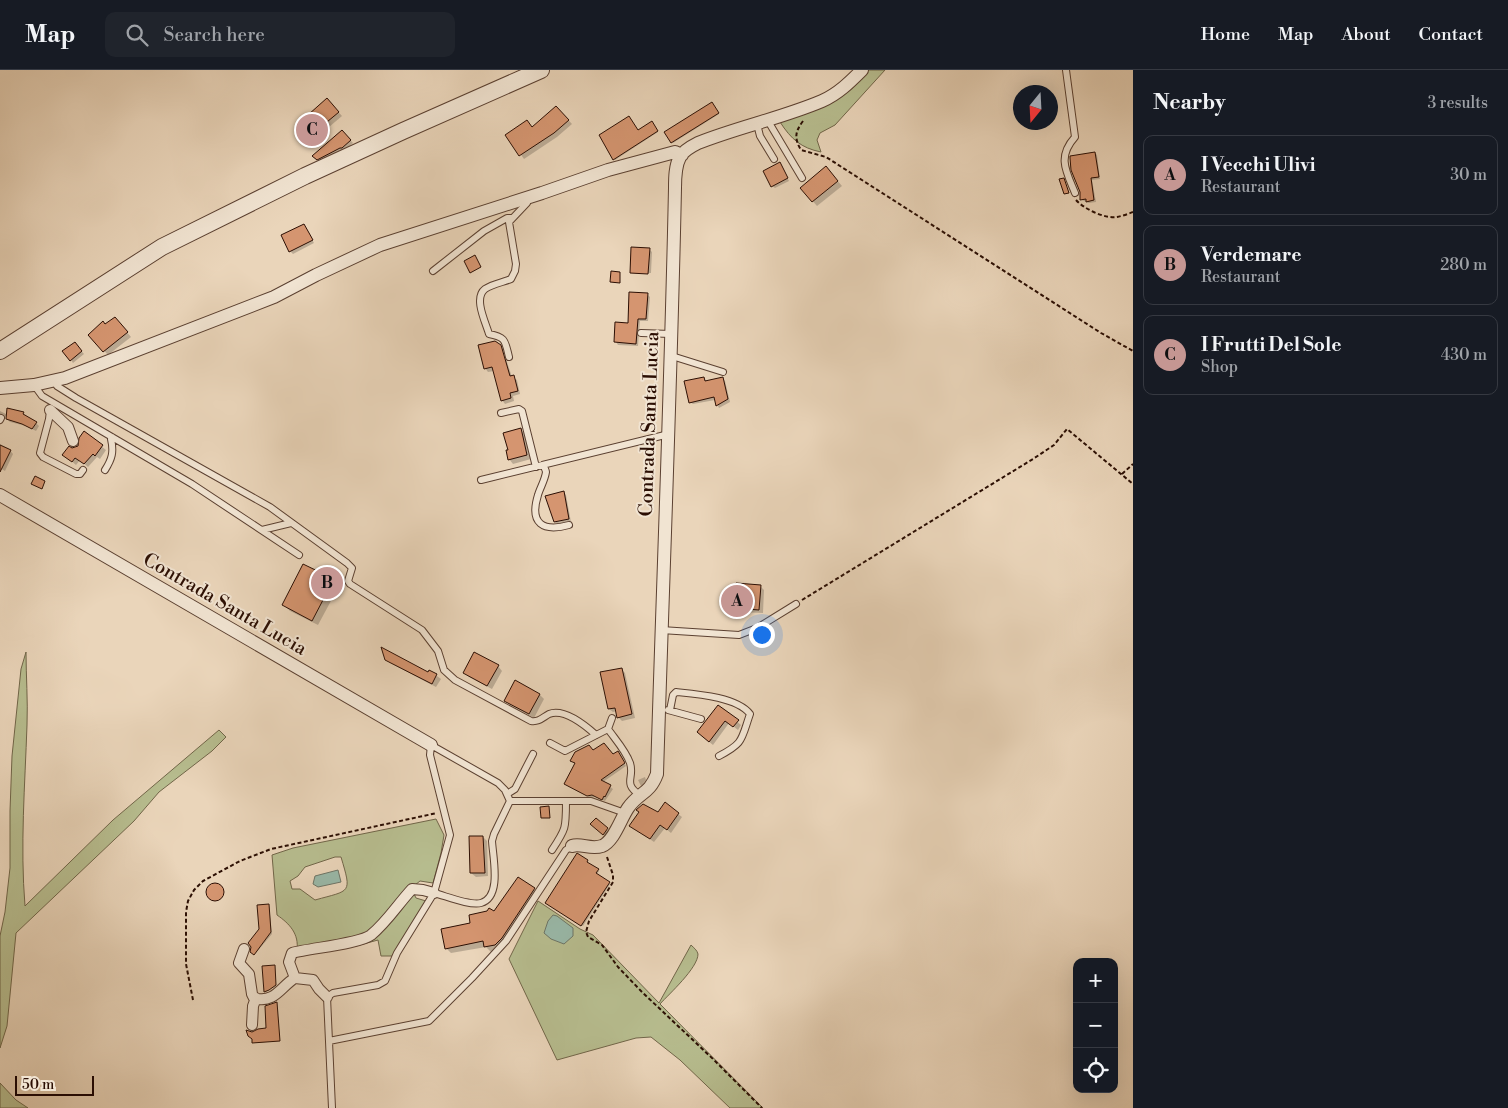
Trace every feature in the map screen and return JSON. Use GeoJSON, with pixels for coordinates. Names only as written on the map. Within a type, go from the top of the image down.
{"type":"FeatureCollection","features":[{"type":"Feature","properties":{"kind":"street"},"geometry":{"type":"LineString","coordinates":[[0,351],[115,276],[183,236],[394,135],[541,70]]}},
{"type":"Feature","properties":{"kind":"street"},"geometry":{"type":"LineString","coordinates":[[0,388],[34,385],[65,378],[258,303],[380,246],[617,167],[675,152],[682,155],[697,144],[824,100],[837,92],[862,70]]}},
{"type":"Feature","properties":{"kind":"street","name":"Contrada Santa Lucia"},"geometry":{"type":"LineString","coordinates":[[604,845],[612,839],[617,826],[636,799],[647,792],[654,783],[664,710],[661,630],[669,434],[675,188],[676,170],[682,155]]}},
{"type":"Feature","properties":{"kind":"street"},"geometry":{"type":"LineString","coordinates":[[50,405],[68,427],[72,441]]}},
{"type":"Feature","properties":{"kind":"street","name":"Contrada Santa Lucia"},"geometry":{"type":"LineString","coordinates":[[0,495],[431,745]]}},
{"type":"Feature","properties":{"kind":"street"},"geometry":{"type":"LineString","coordinates":[[572,846],[595,848],[604,845]]}},
{"type":"Feature","properties":{"kind":"street"},"geometry":{"type":"LineString","coordinates":[[295,978],[289,962],[292,953],[309,948],[360,940],[369,936],[383,923],[412,889],[434,893]]}},
{"type":"Feature","properties":{"kind":"street"},"geometry":{"type":"LineString","coordinates":[[244,948],[239,963],[249,974],[252,994],[256,998]]}},
{"type":"Feature","properties":{"kind":"street"},"geometry":{"type":"LineString","coordinates":[[256,998],[275,996],[282,991],[289,981],[295,978],[313,980],[327,997]]}},
{"type":"Feature","properties":{"kind":"street"},"geometry":{"type":"LineString","coordinates":[[252,1025],[253,1006],[256,998]]}},
{"type":"Feature","properties":{"kind":"lane"},"geometry":{"type":"LineString","coordinates":[[1066,70],[1074,136],[1064,156],[1066,173],[1074,193]]}},
{"type":"Feature","properties":{"kind":"lane"},"geometry":{"type":"LineString","coordinates":[[762,122],[760,136],[774,159]]}},
{"type":"Feature","properties":{"kind":"lane"},"geometry":{"type":"LineString","coordinates":[[762,122],[802,178]]}},
{"type":"Feature","properties":{"kind":"lane"},"geometry":{"type":"LineString","coordinates":[[433,271],[484,231],[510,218],[527,203],[526,198]]}},
{"type":"Feature","properties":{"kind":"lane"},"geometry":{"type":"LineString","coordinates":[[509,357],[504,339],[490,334],[480,303],[481,295],[486,289],[511,279],[515,271],[516,264],[509,222],[510,218]]}},
{"type":"Feature","properties":{"kind":"lane"},"geometry":{"type":"LineString","coordinates":[[641,333],[671,334]]}},
{"type":"Feature","properties":{"kind":"lane"},"geometry":{"type":"LineString","coordinates":[[671,357],[723,372]]}},
{"type":"Feature","properties":{"kind":"lane"},"geometry":{"type":"LineString","coordinates":[[54,380],[57,386],[76,398],[248,494],[347,563],[352,568],[348,581],[350,584],[422,630],[438,651],[444,670],[455,680],[531,721],[535,722],[550,714],[557,713],[578,720],[596,735]]}},
{"type":"Feature","properties":{"kind":"lane"},"geometry":{"type":"LineString","coordinates":[[34,385],[50,405],[112,437],[192,484],[299,555]]}},
{"type":"Feature","properties":{"kind":"lane"},"geometry":{"type":"LineString","coordinates":[[50,405],[49,419],[40,453],[43,457],[76,474],[80,474],[83,470]]}},
{"type":"Feature","properties":{"kind":"lane"},"geometry":{"type":"LineString","coordinates":[[501,414],[522,411],[536,466]]}},
{"type":"Feature","properties":{"kind":"lane"},"geometry":{"type":"LineString","coordinates":[[481,480],[669,434]]}},
{"type":"Feature","properties":{"kind":"lane"},"geometry":{"type":"LineString","coordinates":[[105,470],[113,454],[112,437]]}},
{"type":"Feature","properties":{"kind":"lane"},"geometry":{"type":"LineString","coordinates":[[544,464],[546,472],[535,506],[538,519],[541,525],[548,528],[556,529],[570,525]]}},
{"type":"Feature","properties":{"kind":"lane"},"geometry":{"type":"LineString","coordinates":[[262,530],[292,523]]}},
{"type":"Feature","properties":{"kind":"lane"},"geometry":{"type":"LineString","coordinates":[[661,630],[739,635],[757,628],[796,604]]}},
{"type":"Feature","properties":{"kind":"lane"},"geometry":{"type":"LineString","coordinates":[[701,718],[664,710],[676,692],[719,698],[746,710],[750,714],[740,743],[719,756]]}},
{"type":"Feature","properties":{"kind":"lane"},"geometry":{"type":"LineString","coordinates":[[550,744],[565,751],[608,729],[612,718]]}},
{"type":"Feature","properties":{"kind":"lane"},"geometry":{"type":"LineString","coordinates":[[608,729],[630,762],[632,770],[630,786],[634,792],[640,795]]}},
{"type":"Feature","properties":{"kind":"lane"},"geometry":{"type":"LineString","coordinates":[[332,1108],[327,997],[333,993],[385,981],[397,953],[434,893],[450,835],[430,755],[431,745],[498,783],[510,801],[492,841],[494,887],[492,895],[481,903],[470,903],[434,893]]}},
{"type":"Feature","properties":{"kind":"lane"},"geometry":{"type":"LineString","coordinates":[[507,794],[514,789],[532,754]]}},
{"type":"Feature","properties":{"kind":"lane"},"geometry":{"type":"LineString","coordinates":[[510,801],[591,801],[625,813]]}},
{"type":"Feature","properties":{"kind":"lane"},"geometry":{"type":"LineString","coordinates":[[552,850],[564,832],[566,802]]}},
{"type":"Feature","properties":{"kind":"lane"},"geometry":{"type":"LineString","coordinates":[[329,1041],[428,1020],[472,978],[506,941],[566,850],[572,846]]}},
{"type":"Feature","properties":{"kind":"path"},"geometry":{"type":"LineString","coordinates":[[806,107],[807,113],[796,134],[796,142],[801,150],[826,157],[1101,333],[1133,351]]}},
{"type":"Feature","properties":{"kind":"path"},"geometry":{"type":"LineString","coordinates":[[1074,193],[1077,202],[1083,207],[1105,216],[1116,217],[1133,212]]}},
{"type":"Feature","properties":{"kind":"path"},"geometry":{"type":"LineString","coordinates":[[796,604],[1033,459],[1054,445],[1067,428],[1133,484]]}},
{"type":"Feature","properties":{"kind":"path"},"geometry":{"type":"LineString","coordinates":[[1122,474],[1133,464]]}},
{"type":"Feature","properties":{"kind":"path"},"geometry":{"type":"LineString","coordinates":[[193,1000],[186,964],[186,912],[188,901],[194,890],[203,881],[240,861],[270,849],[444,812]]}},
{"type":"Feature","properties":{"kind":"path"},"geometry":{"type":"LineString","coordinates":[[604,845],[613,875],[613,882],[589,921],[586,932],[588,937],[602,945],[618,967],[642,992],[762,1108]]}},
{"type":"Feature","properties":{"kind":"green space"},"geometry":{"type":"Polygon","coordinates":[[[869,70],[885,70],[835,125],[820,133],[817,140],[821,152],[797,142],[780,122],[841,95],[869,70]]]}},
{"type":"Feature","properties":{"kind":"green space"},"geometry":{"type":"Polygon","coordinates":[[[26,652],[27,716],[23,838],[25,906],[113,820],[219,730],[226,737],[212,751],[159,792],[134,821],[16,933],[7,1026],[0,1048],[0,936],[10,868],[12,756],[21,669],[26,652]]]}},
{"type":"Feature","properties":{"kind":"green space"},"geometry":{"type":"Polygon","coordinates":[[[436,819],[444,835],[433,883],[420,881],[415,885],[413,892],[416,898],[426,901],[393,956],[381,956],[378,940],[356,946],[297,950],[297,939],[293,930],[277,915],[272,855],[293,848],[436,819]],[[335,857],[305,867],[298,876],[290,881],[292,889],[300,889],[315,900],[342,892],[346,889],[347,878],[341,857],[335,857]]]}},
{"type":"Feature","properties":{"kind":"green space"},"geometry":{"type":"Polygon","coordinates":[[[538,901],[580,929],[593,935],[659,1003],[691,945],[698,954],[697,960],[660,1004],[763,1108],[730,1108],[680,1060],[651,1037],[636,1038],[557,1060],[509,959],[538,901]]]}},
{"type":"Feature","properties":{"kind":"green space"},"geometry":{"type":"Polygon","coordinates":[[[0,1083],[16,1100],[28,1108],[0,1108],[0,1083]]]}},
{"type":"Feature","properties":{"kind":"shaded area"},"geometry":{"type":"Polygon","coordinates":[[[338,870],[341,882],[318,887],[313,884],[315,876],[338,870]]]}},
{"type":"Feature","properties":{"kind":"shaded area"},"geometry":{"type":"Polygon","coordinates":[[[553,915],[573,928],[573,936],[564,944],[551,939],[544,933],[548,921],[553,915]]]}},
{"type":"Feature","properties":{"kind":"building"},"geometry":{"type":"Polygon","coordinates":[[[327,98],[339,112],[310,136],[299,123],[327,98]]]}},
{"type":"Feature","properties":{"kind":"building"},"geometry":{"type":"Polygon","coordinates":[[[712,102],[719,113],[671,143],[664,132],[712,102]]]}},
{"type":"Feature","properties":{"kind":"building"},"geometry":{"type":"Polygon","coordinates":[[[556,106],[569,120],[554,133],[519,156],[505,135],[527,120],[532,127],[556,106]]]}},
{"type":"Feature","properties":{"kind":"building"},"geometry":{"type":"Polygon","coordinates":[[[629,116],[638,130],[652,121],[658,131],[613,160],[599,135],[629,116]]]}},
{"type":"Feature","properties":{"kind":"building"},"geometry":{"type":"Polygon","coordinates":[[[342,130],[351,140],[342,148],[317,160],[312,156],[342,130]]]}},
{"type":"Feature","properties":{"kind":"building"},"geometry":{"type":"Polygon","coordinates":[[[1095,152],[1099,177],[1091,178],[1094,200],[1086,202],[1086,199],[1080,200],[1080,192],[1071,170],[1070,156],[1095,152]]]}},
{"type":"Feature","properties":{"kind":"building"},"geometry":{"type":"Polygon","coordinates":[[[780,162],[788,178],[771,187],[763,171],[780,162]]]}},
{"type":"Feature","properties":{"kind":"building"},"geometry":{"type":"Polygon","coordinates":[[[826,166],[838,181],[812,202],[800,188],[826,166]]]}},
{"type":"Feature","properties":{"kind":"building"},"geometry":{"type":"Polygon","coordinates":[[[1064,178],[1069,193],[1064,194],[1059,179],[1064,178]]]}},
{"type":"Feature","properties":{"kind":"building"},"geometry":{"type":"Polygon","coordinates":[[[304,224],[313,240],[289,252],[281,235],[304,224]]]}},
{"type":"Feature","properties":{"kind":"building"},"geometry":{"type":"Polygon","coordinates":[[[631,247],[650,248],[648,274],[630,273],[631,247]]]}},
{"type":"Feature","properties":{"kind":"building"},"geometry":{"type":"Polygon","coordinates":[[[475,255],[481,267],[470,273],[464,261],[475,255]]]}},
{"type":"Feature","properties":{"kind":"building"},"geometry":{"type":"Polygon","coordinates":[[[611,271],[620,272],[620,283],[610,282],[611,271]]]}},
{"type":"Feature","properties":{"kind":"building"},"geometry":{"type":"Polygon","coordinates":[[[629,292],[648,293],[646,319],[638,319],[636,344],[614,342],[615,322],[628,323],[629,292]]]}},
{"type":"Feature","properties":{"kind":"building"},"geometry":{"type":"Polygon","coordinates":[[[115,317],[128,332],[103,352],[88,335],[103,321],[105,324],[115,317]]]}},
{"type":"Feature","properties":{"kind":"building"},"geometry":{"type":"Polygon","coordinates":[[[495,341],[501,345],[510,376],[514,375],[518,391],[510,393],[511,398],[501,401],[492,367],[484,369],[478,345],[495,341]]]}},
{"type":"Feature","properties":{"kind":"building"},"geometry":{"type":"Polygon","coordinates":[[[75,342],[82,351],[70,361],[62,351],[75,342]]]}},
{"type":"Feature","properties":{"kind":"building"},"geometry":{"type":"Polygon","coordinates":[[[704,377],[705,381],[723,377],[728,399],[716,406],[714,397],[689,403],[684,381],[704,377]]]}},
{"type":"Feature","properties":{"kind":"building"},"geometry":{"type":"Polygon","coordinates":[[[7,408],[24,412],[23,414],[37,422],[32,429],[6,419],[7,408]]]}},
{"type":"Feature","properties":{"kind":"building"},"geometry":{"type":"Polygon","coordinates":[[[521,428],[527,455],[508,460],[506,450],[508,450],[503,433],[521,428]]]}},
{"type":"Feature","properties":{"kind":"building"},"geometry":{"type":"Polygon","coordinates":[[[84,431],[103,445],[95,456],[93,454],[84,464],[75,458],[72,462],[62,455],[69,446],[72,448],[78,446],[79,438],[84,431]]]}},
{"type":"Feature","properties":{"kind":"building"},"geometry":{"type":"Polygon","coordinates":[[[0,445],[11,450],[0,472],[0,445]]]}},
{"type":"Feature","properties":{"kind":"building"},"geometry":{"type":"Polygon","coordinates":[[[35,476],[45,481],[42,489],[31,484],[35,476]]]}},
{"type":"Feature","properties":{"kind":"building"},"geometry":{"type":"Polygon","coordinates":[[[564,491],[569,519],[554,522],[545,496],[564,491]]]}},
{"type":"Feature","properties":{"kind":"building"},"geometry":{"type":"Polygon","coordinates":[[[303,564],[334,579],[312,621],[282,605],[303,564]]]}},
{"type":"Feature","properties":{"kind":"building"},"geometry":{"type":"Polygon","coordinates":[[[736,583],[761,585],[759,610],[734,608],[736,583]]]}},
{"type":"Feature","properties":{"kind":"building"},"geometry":{"type":"Polygon","coordinates":[[[757,634],[765,634],[765,642],[757,641],[757,634]]]}},
{"type":"Feature","properties":{"kind":"building"},"geometry":{"type":"Polygon","coordinates":[[[381,647],[428,672],[429,670],[437,674],[432,684],[385,660],[381,647]]]}},
{"type":"Feature","properties":{"kind":"building"},"geometry":{"type":"Polygon","coordinates":[[[474,652],[499,665],[487,686],[463,673],[474,652]]]}},
{"type":"Feature","properties":{"kind":"building"},"geometry":{"type":"Polygon","coordinates":[[[622,668],[632,714],[617,718],[615,708],[608,709],[600,672],[622,668]]]}},
{"type":"Feature","properties":{"kind":"building"},"geometry":{"type":"Polygon","coordinates":[[[515,680],[540,694],[529,714],[504,701],[515,680]]]}},
{"type":"Feature","properties":{"kind":"building"},"geometry":{"type":"Polygon","coordinates":[[[718,705],[739,720],[733,727],[725,721],[709,742],[697,732],[718,705]]]}},
{"type":"Feature","properties":{"kind":"building"},"geometry":{"type":"Polygon","coordinates":[[[604,743],[613,754],[618,751],[625,763],[601,780],[611,785],[605,797],[602,800],[592,795],[587,796],[564,784],[575,763],[570,761],[575,752],[589,745],[593,750],[604,743]]]}},
{"type":"Feature","properties":{"kind":"building"},"geometry":{"type":"Polygon","coordinates":[[[665,802],[679,813],[667,830],[660,825],[650,839],[629,826],[639,812],[636,810],[643,804],[658,812],[665,802]]]}},
{"type":"Feature","properties":{"kind":"building"},"geometry":{"type":"Polygon","coordinates":[[[549,806],[550,818],[541,818],[540,807],[549,806]]]}},
{"type":"Feature","properties":{"kind":"building"},"geometry":{"type":"Polygon","coordinates":[[[596,818],[608,828],[603,835],[590,824],[596,818]]]}},
{"type":"Feature","properties":{"kind":"building"},"geometry":{"type":"Polygon","coordinates":[[[469,836],[483,836],[485,873],[470,873],[469,836]]]}},
{"type":"Feature","properties":{"kind":"building"},"geometry":{"type":"Polygon","coordinates":[[[577,853],[599,869],[596,873],[610,882],[581,926],[545,903],[577,853]]]}},
{"type":"Feature","properties":{"kind":"building"},"geometry":{"type":"Polygon","coordinates":[[[518,877],[535,888],[502,938],[495,945],[484,947],[483,941],[445,949],[441,929],[470,923],[469,915],[487,911],[489,908],[494,911],[518,877]]]}},
{"type":"Feature","properties":{"kind":"building"},"geometry":{"type":"Polygon","coordinates":[[[211,883],[219,883],[224,888],[222,899],[211,901],[206,896],[206,888],[211,883]]]}},
{"type":"Feature","properties":{"kind":"building"},"geometry":{"type":"Polygon","coordinates":[[[269,904],[271,932],[254,955],[250,952],[251,947],[248,943],[259,929],[257,905],[269,904]]]}},
{"type":"Feature","properties":{"kind":"building"},"geometry":{"type":"Polygon","coordinates":[[[275,965],[276,985],[264,992],[262,966],[275,965]]]}},
{"type":"Feature","properties":{"kind":"building"},"geometry":{"type":"Polygon","coordinates":[[[277,1002],[280,1041],[252,1043],[252,1039],[248,1036],[246,1030],[252,1032],[266,1028],[265,1006],[277,1002]]]}},
{"type":"Feature","properties":{"kind":"place","name":"I Frutti Del Sole"},"geometry":{"type":"Point","coordinates":[312,130]}},
{"type":"Feature","properties":{"kind":"place","name":"Verdemare"},"geometry":{"type":"Point","coordinates":[327,583]}},
{"type":"Feature","properties":{"kind":"place","name":"I Vecchi Ulivi"},"geometry":{"type":"Point","coordinates":[737,601]}}]}
